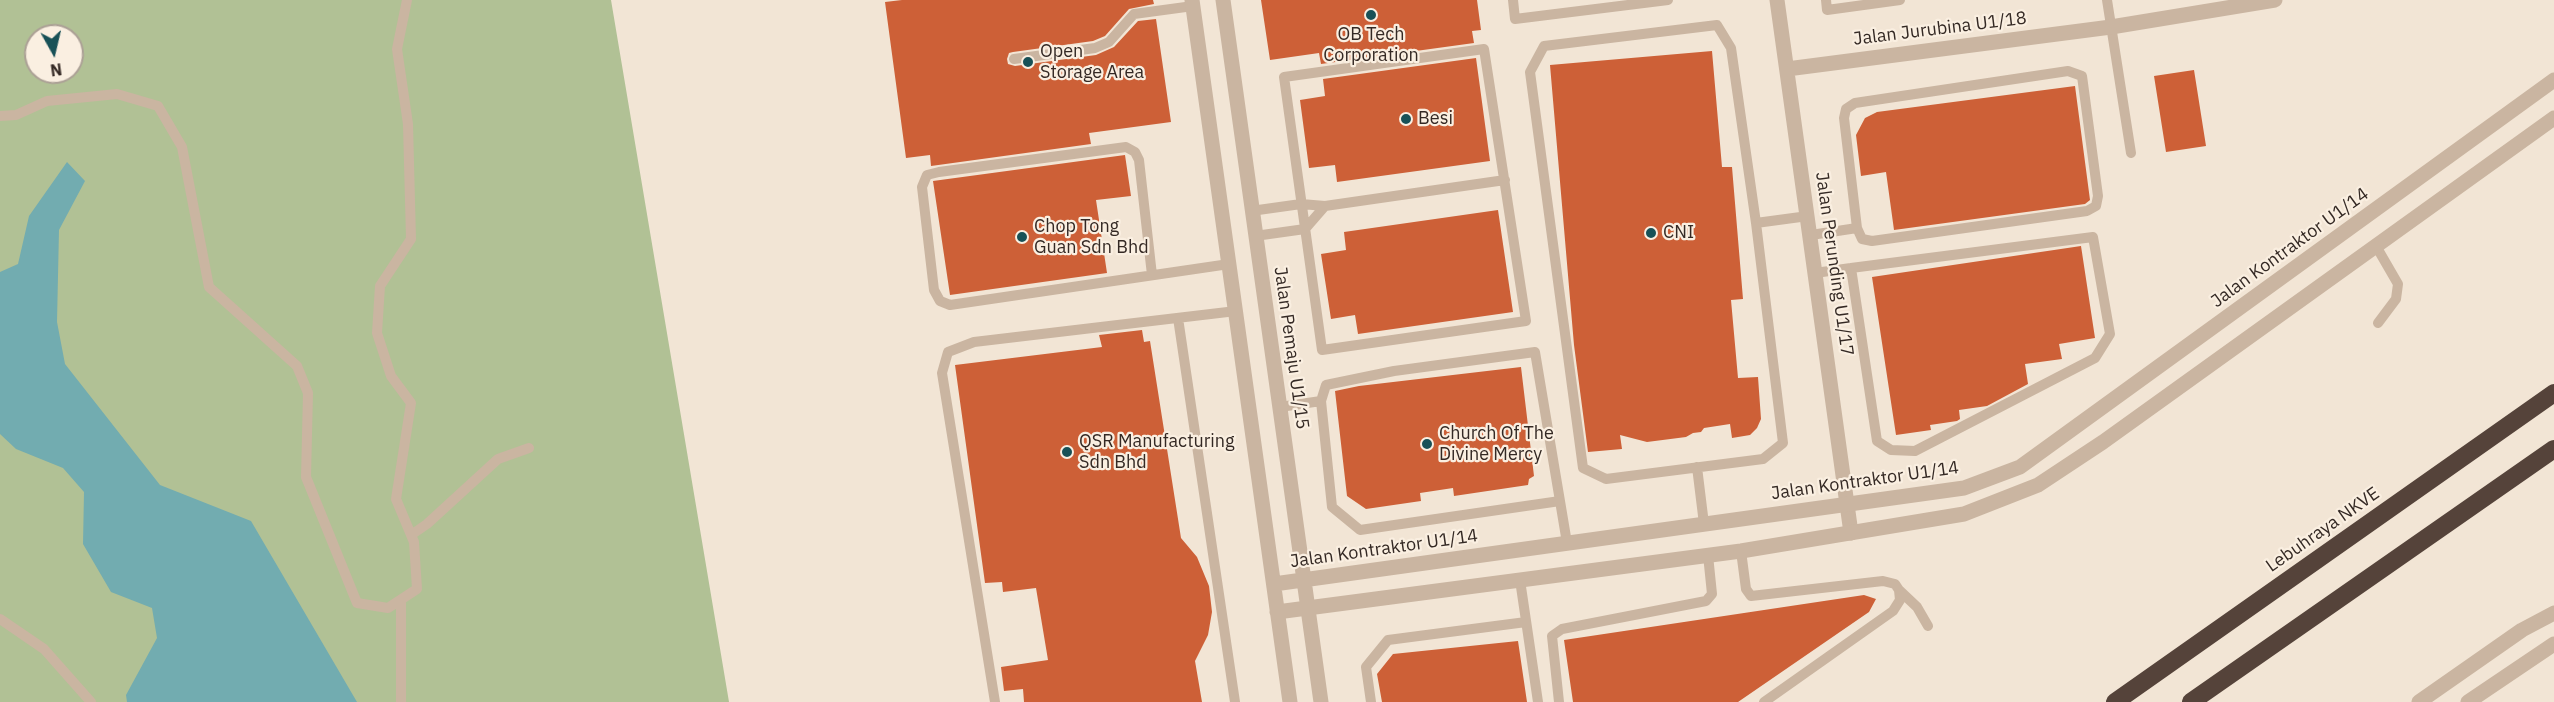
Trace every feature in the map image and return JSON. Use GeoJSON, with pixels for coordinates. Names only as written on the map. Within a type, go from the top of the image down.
{"type":"FeatureCollection","features":[{"type":"Feature","properties":{"kind":"highway","name":"Lebuhraya NKVE"},"geometry":{"type":"LineString","coordinates":[[2115,702],[2554,393]]}},
{"type":"Feature","properties":{"kind":"highway"},"geometry":{"type":"LineString","coordinates":[[2191,702],[2554,449]]}},
{"type":"Feature","properties":{"kind":"highway"},"geometry":{"type":"LineString","coordinates":[[2199,702],[2271,645]]}},
{"type":"Feature","properties":{"kind":"street","name":"Jalan Pemaju U1/15"},"geometry":{"type":"LineString","coordinates":[[1224,0],[1251,211],[1321,702]]}},
{"type":"Feature","properties":{"kind":"street","name":"Jalan Perunding U1/17"},"geometry":{"type":"LineString","coordinates":[[1777,0],[1851,533]]}},
{"type":"Feature","properties":{"kind":"street","name":"Jalan Jurubina U1/18"},"geometry":{"type":"LineString","coordinates":[[1787,69],[2111,27],[2274,0]]}},
{"type":"Feature","properties":{"kind":"street"},"geometry":{"type":"LineString","coordinates":[[1192,3],[1290,702]]}},
{"type":"Feature","properties":{"kind":"street","name":"Jalan Kontraktor U1/14"},"geometry":{"type":"LineString","coordinates":[[1274,585],[1964,488],[2020,467],[2554,80]]}},
{"type":"Feature","properties":{"kind":"street"},"geometry":{"type":"LineString","coordinates":[[1277,612],[1742,551],[1964,514],[2038,485],[2103,442],[2554,118]]}},
{"type":"Feature","properties":{"kind":"street"},"geometry":{"type":"LineString","coordinates":[[2419,702],[2522,630],[2554,613]]}},
{"type":"Feature","properties":{"kind":"street"},"geometry":{"type":"LineString","coordinates":[[2468,702],[2554,644]]}},
{"type":"Feature","properties":{"kind":"lane"},"geometry":{"type":"LineString","coordinates":[[0,116],[15,115],[47,101],[117,94],[158,106],[182,147],[209,286],[297,366],[308,393],[306,477],[357,603],[388,608],[417,589],[414,542],[396,499],[411,403],[392,376],[377,333],[380,286],[411,239],[408,124],[397,49],[406,0]]}},
{"type":"Feature","properties":{"kind":"lane"},"geometry":{"type":"LineString","coordinates":[[1513,0],[1515,19],[1668,0]]}},
{"type":"Feature","properties":{"kind":"lane"},"geometry":{"type":"LineString","coordinates":[[1826,0],[1827,10],[1900,0]]}},
{"type":"Feature","properties":{"kind":"lane"},"geometry":{"type":"LineString","coordinates":[[2107,0],[2131,153]]}},
{"type":"Feature","properties":{"kind":"lane"},"geometry":{"type":"LineString","coordinates":[[1014,59],[1095,48],[1109,42],[1134,14],[1192,3]]}},
{"type":"Feature","properties":{"kind":"lane"},"geometry":{"type":"LineString","coordinates":[[1717,25],[1731,48],[1756,223],[1783,443],[1763,459],[1605,479],[1583,468],[1530,72],[1544,46],[1717,25]]}},
{"type":"Feature","properties":{"kind":"lane"},"geometry":{"type":"LineString","coordinates":[[1484,49],[1505,180],[1526,321],[1322,350],[1284,77],[1484,49]]}},
{"type":"Feature","properties":{"kind":"lane"},"geometry":{"type":"LineString","coordinates":[[2068,72],[2082,76],[2098,196],[2096,206],[2087,211],[1872,241],[1862,239],[1857,228],[1844,118],[1846,109],[1855,104],[2068,72]]}},
{"type":"Feature","properties":{"kind":"lane"},"geometry":{"type":"LineString","coordinates":[[1152,275],[1139,160],[1135,152],[1126,147],[939,172],[927,175],[922,187],[934,290],[940,302],[950,305],[1229,264]]}},
{"type":"Feature","properties":{"kind":"lane"},"geometry":{"type":"LineString","coordinates":[[1251,211],[1301,204],[1325,206],[1505,180]]}},
{"type":"Feature","properties":{"kind":"lane"},"geometry":{"type":"LineString","coordinates":[[1255,236],[1305,229],[1325,206]]}},
{"type":"Feature","properties":{"kind":"lane"},"geometry":{"type":"LineString","coordinates":[[1756,223],[1808,216]]}},
{"type":"Feature","properties":{"kind":"lane"},"geometry":{"type":"LineString","coordinates":[[1810,235],[1857,228]]}},
{"type":"Feature","properties":{"kind":"lane"},"geometry":{"type":"LineString","coordinates":[[1815,273],[1851,268],[2093,237],[2110,334],[2095,358],[1915,452],[1891,450],[1877,441],[1851,268]]}},
{"type":"Feature","properties":{"kind":"lane"},"geometry":{"type":"LineString","coordinates":[[2376,246],[2398,284],[2396,299],[2378,323]]}},
{"type":"Feature","properties":{"kind":"lane"},"geometry":{"type":"LineString","coordinates":[[995,702],[942,373],[948,352],[974,342],[1236,311]]}},
{"type":"Feature","properties":{"kind":"lane"},"geometry":{"type":"LineString","coordinates":[[1178,318],[1235,702]]}},
{"type":"Feature","properties":{"kind":"lane"},"geometry":{"type":"LineString","coordinates":[[1560,501],[1360,530],[1332,507],[1320,401],[1326,385],[1394,371],[1535,352],[1560,501],[1567,543]]}},
{"type":"Feature","properties":{"kind":"lane"},"geometry":{"type":"LineString","coordinates":[[1280,407],[1320,401]]}},
{"type":"Feature","properties":{"kind":"lane"},"geometry":{"type":"LineString","coordinates":[[411,535],[427,524],[498,459],[529,448]]}},
{"type":"Feature","properties":{"kind":"lane"},"geometry":{"type":"LineString","coordinates":[[1697,467],[1704,524]]}},
{"type":"Feature","properties":{"kind":"lane"},"geometry":{"type":"LineString","coordinates":[[1742,551],[1746,589],[1751,596],[1883,581],[1894,584],[1917,607],[1928,626]]}},
{"type":"Feature","properties":{"kind":"lane"},"geometry":{"type":"LineString","coordinates":[[1559,702],[1552,636],[1562,629],[1706,601],[1712,594],[1708,555]]}},
{"type":"Feature","properties":{"kind":"lane"},"geometry":{"type":"LineString","coordinates":[[1520,580],[1538,702]]}},
{"type":"Feature","properties":{"kind":"lane"},"geometry":{"type":"LineString","coordinates":[[1764,702],[1893,611],[1900,600],[1899,590]]}},
{"type":"Feature","properties":{"kind":"lane"},"geometry":{"type":"LineString","coordinates":[[401,600],[401,702]]}},
{"type":"Feature","properties":{"kind":"lane"},"geometry":{"type":"LineString","coordinates":[[0,619],[44,649],[91,702]]}},
{"type":"Feature","properties":{"kind":"lane"},"geometry":{"type":"LineString","coordinates":[[1371,702],[1366,667],[1388,640],[1526,622]]}},
{"type":"Feature","properties":{"kind":"green space"},"geometry":{"type":"Polygon","coordinates":[[[0,0],[611,0],[729,702],[0,702],[0,0]]]}},
{"type":"Feature","properties":{"kind":"water"},"geometry":{"type":"Polygon","coordinates":[[[67,162],[85,181],[59,230],[57,322],[65,364],[160,485],[251,521],[357,702],[127,702],[126,695],[157,638],[152,608],[111,592],[83,544],[84,492],[63,468],[16,449],[0,434],[0,272],[18,264],[29,216],[67,162]]]}},
{"type":"Feature","properties":{"kind":"building","name":"Open Storage Area"},"geometry":{"type":"Polygon","coordinates":[[[902,0],[1153,0],[1154,4],[1129,9],[1105,36],[1093,41],[1013,52],[1009,53],[1007,59],[1008,64],[1015,66],[1096,55],[1114,47],[1138,21],[1156,19],[1171,122],[1089,133],[1091,144],[931,166],[930,155],[906,158],[885,2],[902,0]]]}},
{"type":"Feature","properties":{"kind":"building","name":"OB Tech Corporation"},"geometry":{"type":"Polygon","coordinates":[[[1261,0],[1477,0],[1481,30],[1472,31],[1474,43],[1321,64],[1319,53],[1270,60],[1261,0]]]}},
{"type":"Feature","properties":{"kind":"building","name":"CNI"},"geometry":{"type":"Polygon","coordinates":[[[1712,51],[1722,167],[1732,167],[1743,299],[1731,300],[1738,378],[1758,377],[1761,419],[1757,428],[1750,435],[1732,438],[1730,424],[1704,428],[1701,432],[1686,437],[1647,442],[1620,435],[1622,449],[1588,452],[1574,345],[1550,65],[1712,51]]]}},
{"type":"Feature","properties":{"kind":"building","name":"Besi"},"geometry":{"type":"Polygon","coordinates":[[[1476,58],[1490,161],[1337,182],[1335,165],[1309,168],[1300,100],[1325,96],[1323,79],[1476,58]]]}},
{"type":"Feature","properties":{"kind":"building"},"geometry":{"type":"Polygon","coordinates":[[[2194,70],[2206,146],[2166,152],[2154,76],[2194,70]]]}},
{"type":"Feature","properties":{"kind":"building"},"geometry":{"type":"Polygon","coordinates":[[[2075,86],[2090,200],[2085,204],[1894,230],[1886,172],[1861,176],[1856,135],[1865,118],[1877,112],[2075,86]]]}},
{"type":"Feature","properties":{"kind":"building","name":"Chop Tong Guan Sdn Bhd"},"geometry":{"type":"Polygon","coordinates":[[[1125,155],[1131,196],[1096,200],[1107,273],[950,295],[933,181],[1125,155]]]}},
{"type":"Feature","properties":{"kind":"building"},"geometry":{"type":"Polygon","coordinates":[[[1498,210],[1513,312],[1358,334],[1355,315],[1331,319],[1321,254],[1346,250],[1344,232],[1498,210]]]}},
{"type":"Feature","properties":{"kind":"building"},"geometry":{"type":"Polygon","coordinates":[[[2081,246],[2095,338],[2059,344],[2062,359],[2025,364],[2028,384],[1987,406],[1959,410],[1960,419],[1957,421],[1930,425],[1931,430],[1896,435],[1872,277],[2081,246]]]}},
{"type":"Feature","properties":{"kind":"building","name":"QSR Manufacturing Sdn Bhd"},"geometry":{"type":"Polygon","coordinates":[[[1142,330],[1144,342],[1150,341],[1181,538],[1197,557],[1209,586],[1212,612],[1208,635],[1195,661],[1202,702],[1024,702],[1023,689],[1004,691],[1001,667],[1048,660],[1036,588],[1003,592],[1002,582],[985,583],[955,365],[1102,347],[1099,335],[1142,330]]]}},
{"type":"Feature","properties":{"kind":"building"},"geometry":{"type":"Polygon","coordinates":[[[1521,367],[1534,476],[1529,479],[1528,485],[1454,496],[1453,488],[1420,493],[1421,501],[1366,509],[1347,496],[1335,391],[1359,386],[1521,367]]]}},
{"type":"Feature","properties":{"kind":"building"},"geometry":{"type":"Polygon","coordinates":[[[1864,595],[1876,599],[1869,612],[1738,702],[1573,702],[1564,640],[1864,595]]]}},
{"type":"Feature","properties":{"kind":"building"},"geometry":{"type":"Polygon","coordinates":[[[1518,641],[1527,702],[1382,702],[1377,674],[1393,654],[1518,641]]]}},
{"type":"Feature","properties":{"kind":"place","name":"OB Tech Corporation"},"geometry":{"type":"Point","coordinates":[1371,15]}},
{"type":"Feature","properties":{"kind":"place","name":"Open Storage Area"},"geometry":{"type":"Point","coordinates":[1028,62]}},
{"type":"Feature","properties":{"kind":"place","name":"Besi"},"geometry":{"type":"Point","coordinates":[1406,119]}},
{"type":"Feature","properties":{"kind":"place","name":"CNI"},"geometry":{"type":"Point","coordinates":[1651,233]}},
{"type":"Feature","properties":{"kind":"place","name":"Chop Tong Guan Sdn Bhd"},"geometry":{"type":"Point","coordinates":[1022,237]}},
{"type":"Feature","properties":{"kind":"place","name":"Church Of The Divine Mercy"},"geometry":{"type":"Point","coordinates":[1427,444]}},
{"type":"Feature","properties":{"kind":"place","name":"QSR Manufacturing Sdn Bhd"},"geometry":{"type":"Point","coordinates":[1067,452]}}]}
